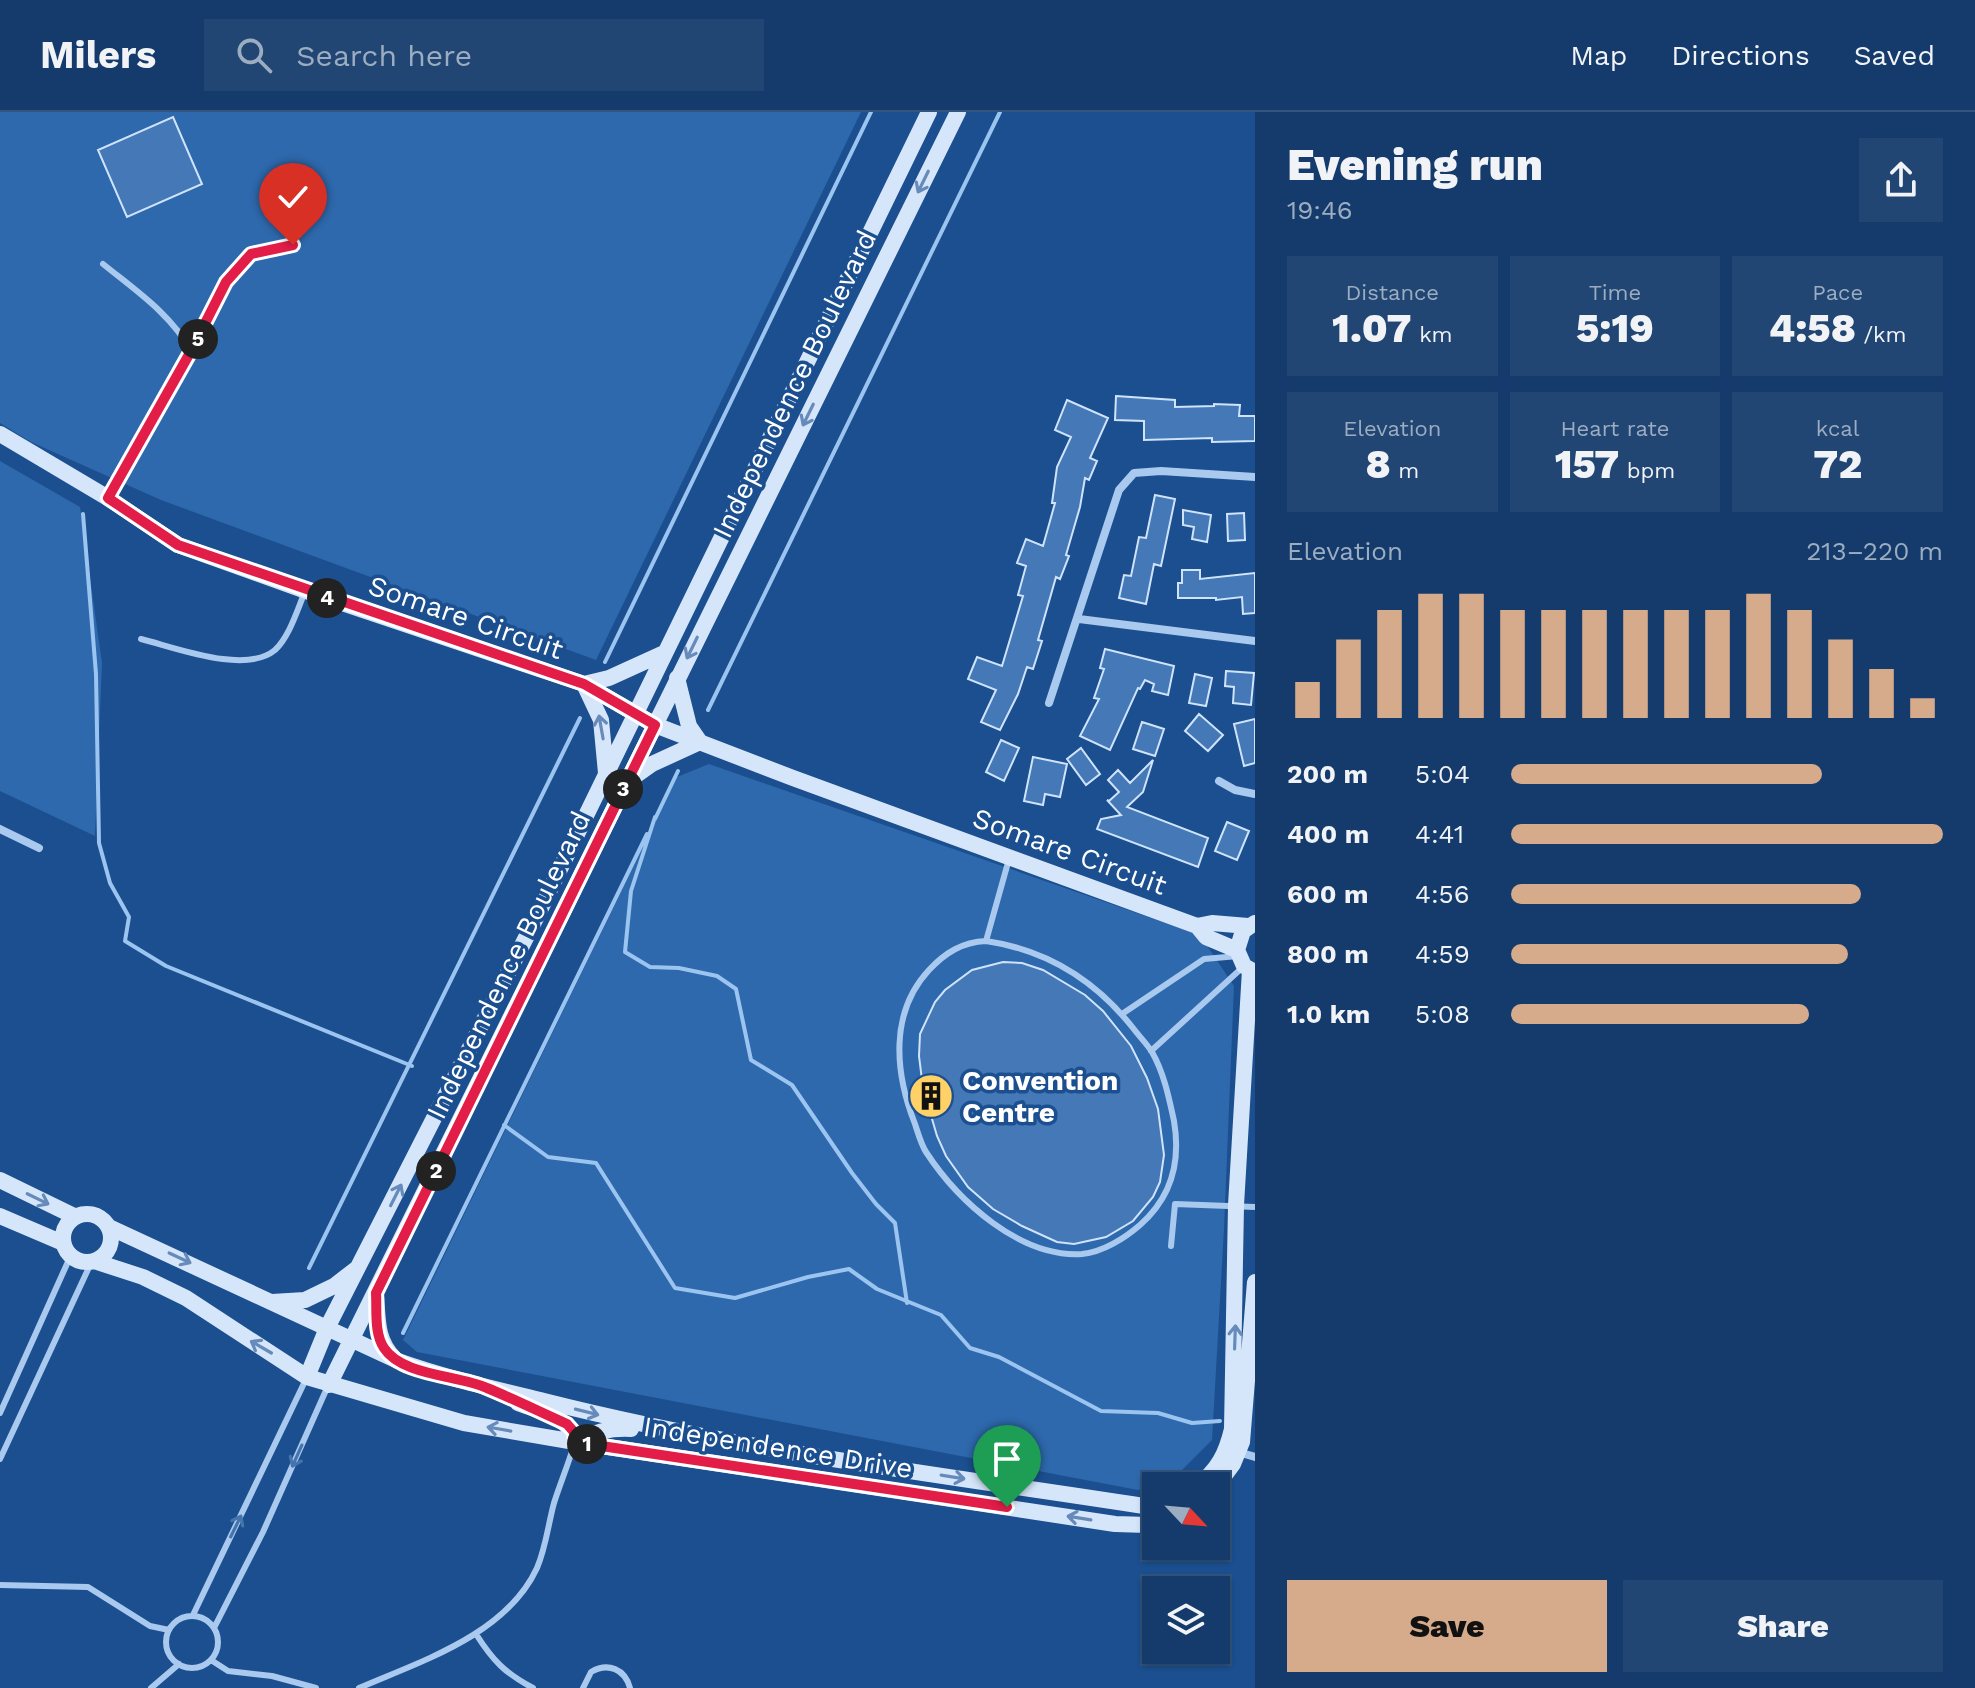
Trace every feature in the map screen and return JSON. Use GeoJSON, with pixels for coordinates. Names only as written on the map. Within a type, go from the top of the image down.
{"type":"FeatureCollection","features":[{"type":"Feature","properties":{"kind":"street","name":"Independence Boulevard"},"geometry":{"type":"LineString","coordinates":[[307,1377],[327,1328],[606,774],[929,112]]}},
{"type":"Feature","properties":{"kind":"street","name":"Independence Boulevard"},"geometry":{"type":"LineString","coordinates":[[329,1385],[958,112]]}},
{"type":"Feature","properties":{"kind":"street","name":"Somare Circuit"},"geometry":{"type":"LineString","coordinates":[[0,434],[108,498],[178,545],[584,684],[655,725],[1197,926],[1206,937],[1245,963]]}},
{"type":"Feature","properties":{"kind":"street"},"geometry":{"type":"LineString","coordinates":[[1049,703],[1119,490],[1134,473],[1161,471],[1255,477]]}},
{"type":"Feature","properties":{"kind":"street"},"geometry":{"type":"LineString","coordinates":[[1079,619],[1255,641]]}},
{"type":"Feature","properties":{"kind":"street"},"geometry":{"type":"LineString","coordinates":[[606,774],[601,720],[584,684],[609,678],[664,653]]}},
{"type":"Feature","properties":{"kind":"street"},"geometry":{"type":"LineString","coordinates":[[627,782],[652,764],[700,742],[689,726],[677,678]]}},
{"type":"Feature","properties":{"kind":"street"},"geometry":{"type":"LineString","coordinates":[[1219,781],[1235,790],[1255,794]]}},
{"type":"Feature","properties":{"kind":"street"},"geometry":{"type":"LineString","coordinates":[[0,829],[39,848]]}},
{"type":"Feature","properties":{"kind":"street","name":"Somare Circuit"},"geometry":{"type":"LineString","coordinates":[[1197,926],[1212,923],[1252,924]]}},
{"type":"Feature","properties":{"kind":"street"},"geometry":{"type":"LineString","coordinates":[[1241,1451],[1232,1429],[1245,963],[1239,936],[1252,924]]}},
{"type":"Feature","properties":{"kind":"street","name":"Independence Drive"},"geometry":{"type":"LineString","coordinates":[[0,1180],[76,1217],[94,1215],[109,1227],[398,1361],[442,1376],[659,1427],[756,1446],[1142,1506]]}},
{"type":"Feature","properties":{"kind":"street","name":"Independence Drive"},"geometry":{"type":"LineString","coordinates":[[0,1216],[93,1262],[143,1277],[186,1298],[307,1377],[464,1423],[1115,1524],[1142,1525]]}},
{"type":"Feature","properties":{"kind":"street"},"geometry":{"type":"LineString","coordinates":[[67,1249],[66,1228],[76,1217]]}},
{"type":"Feature","properties":{"kind":"street"},"geometry":{"type":"LineString","coordinates":[[93,1262],[109,1248],[109,1227]]}},
{"type":"Feature","properties":{"kind":"street"},"geometry":{"type":"LineString","coordinates":[[271,1302],[305,1300],[334,1286],[361,1265]]}},
{"type":"Feature","properties":{"kind":"street"},"geometry":{"type":"LineString","coordinates":[[1226,1472],[1241,1451],[1255,1282]]}},
{"type":"Feature","properties":{"kind":"street"},"geometry":{"type":"LineString","coordinates":[[376,1293],[378,1332],[384,1348],[398,1361]]}},
{"type":"Feature","properties":{"kind":"street"},"geometry":{"type":"LineString","coordinates":[[484,1386],[567,1424],[574,1432],[575,1442],[614,1428],[645,1431],[659,1427]]}},
{"type":"Feature","properties":{"kind":"street"},"geometry":{"type":"LineString","coordinates":[[1213,1472],[1241,1451]]}},
{"type":"Feature","properties":{"kind":"lane"},"geometry":{"type":"LineString","coordinates":[[108,498],[226,282],[251,254],[293,245]]}},
{"type":"Feature","properties":{"kind":"lane"},"geometry":{"type":"LineString","coordinates":[[103,264],[160,311],[181,332],[191,351]]}},
{"type":"Feature","properties":{"kind":"lane"},"geometry":{"type":"LineString","coordinates":[[141,639],[217,658],[250,660],[268,655],[278,647],[306,591]]}},
{"type":"Feature","properties":{"kind":"lane"},"geometry":{"type":"LineString","coordinates":[[986,941],[1010,855]]}},
{"type":"Feature","properties":{"kind":"lane"},"geometry":{"type":"LineString","coordinates":[[986,941],[1026,949],[1061,965],[1096,990],[1122,1014],[1151,1051],[1162,1074],[1176,1134],[1177,1161],[1171,1186],[1154,1213],[1132,1232],[1093,1253],[1059,1254],[1029,1245],[990,1221],[925,1150],[908,1108],[900,1071],[898,1038],[903,1013],[919,981],[937,962],[955,948],[986,941]]}},
{"type":"Feature","properties":{"kind":"lane"},"geometry":{"type":"LineString","coordinates":[[1122,1014],[1204,959],[1245,963]]}},
{"type":"Feature","properties":{"kind":"lane"},"geometry":{"type":"LineString","coordinates":[[1151,1051],[1245,963]]}},
{"type":"Feature","properties":{"kind":"lane"},"geometry":{"type":"LineString","coordinates":[[1163,1198],[1175,1204],[1255,1207]]}},
{"type":"Feature","properties":{"kind":"lane"},"geometry":{"type":"LineString","coordinates":[[1171,1246],[1175,1204]]}},
{"type":"Feature","properties":{"kind":"lane"},"geometry":{"type":"LineString","coordinates":[[0,1413],[67,1249]]}},
{"type":"Feature","properties":{"kind":"lane"},"geometry":{"type":"LineString","coordinates":[[0,1459],[93,1262]]}},
{"type":"Feature","properties":{"kind":"lane","name":"Independence Boulevard"},"geometry":{"type":"LineString","coordinates":[[193,1615],[307,1377]]}},
{"type":"Feature","properties":{"kind":"lane","name":"Independence Boulevard"},"geometry":{"type":"LineString","coordinates":[[214,1628],[263,1532],[329,1385]]}},
{"type":"Feature","properties":{"kind":"lane"},"geometry":{"type":"LineString","coordinates":[[359,1688],[476,1634],[510,1607],[536,1570],[575,1442]]}},
{"type":"Feature","properties":{"kind":"lane"},"geometry":{"type":"LineString","coordinates":[[0,1585],[88,1587],[150,1626],[169,1630]]}},
{"type":"Feature","properties":{"kind":"lane"},"geometry":{"type":"LineString","coordinates":[[193,1615],[201,1617],[214,1628],[218,1644],[211,1660],[195,1667],[179,1664],[169,1653],[166,1638],[179,1619],[193,1615]]}},
{"type":"Feature","properties":{"kind":"lane"},"geometry":{"type":"LineString","coordinates":[[476,1634],[508,1675],[533,1688]]}},
{"type":"Feature","properties":{"kind":"lane"},"geometry":{"type":"LineString","coordinates":[[211,1660],[228,1671],[272,1676],[316,1688]]}},
{"type":"Feature","properties":{"kind":"lane"},"geometry":{"type":"LineString","coordinates":[[151,1688],[179,1664]]}},
{"type":"Feature","properties":{"kind":"lane"},"geometry":{"type":"LineString","coordinates":[[583,1688],[591,1672],[605,1667],[619,1670],[630,1688]]}},
{"type":"Feature","properties":{"kind":"shaded area"},"geometry":{"type":"Polygon","coordinates":[[[0,112],[861,112],[596,660],[161,500],[31,442],[0,423],[0,112]]]}},
{"type":"Feature","properties":{"kind":"shaded area"},"geometry":{"type":"Polygon","coordinates":[[[0,461],[80,507],[102,663],[95,836],[0,791],[0,461]]]}},
{"type":"Feature","properties":{"kind":"shaded area"},"geometry":{"type":"Polygon","coordinates":[[[709,764],[1200,935],[1234,986],[1212,1440],[1180,1472],[1142,1472],[1142,1488],[1138,1490],[417,1352],[403,1340],[677,777],[709,764]]]}},
{"type":"Feature","properties":{"kind":"building"},"geometry":{"type":"Polygon","coordinates":[[[173,117],[202,184],[127,217],[98,150],[173,117]]]}},
{"type":"Feature","properties":{"kind":"building"},"geometry":{"type":"Polygon","coordinates":[[[1116,396],[1175,400],[1175,407],[1240,405],[1239,416],[1255,416],[1255,441],[1212,442],[1212,438],[1144,440],[1144,421],[1115,420],[1116,396]]]}},
{"type":"Feature","properties":{"kind":"building"},"geometry":{"type":"Polygon","coordinates":[[[1067,400],[1108,418],[1090,458],[1097,461],[1089,480],[1085,478],[1066,555],[1069,556],[1060,579],[1056,577],[1033,669],[1027,667],[1000,730],[981,722],[996,690],[968,679],[977,657],[1002,666],[1023,596],[1018,595],[1026,566],[1017,563],[1026,539],[1043,546],[1055,503],[1052,503],[1057,467],[1071,437],[1055,430],[1067,400]]]}},
{"type":"Feature","properties":{"kind":"building"},"geometry":{"type":"Polygon","coordinates":[[[1155,495],[1175,499],[1161,566],[1154,564],[1146,604],[1119,598],[1124,575],[1131,576],[1139,537],[1146,538],[1155,495]]]}},
{"type":"Feature","properties":{"kind":"building"},"geometry":{"type":"Polygon","coordinates":[[[1183,510],[1211,515],[1207,542],[1192,539],[1194,527],[1183,525],[1183,510]]]}},
{"type":"Feature","properties":{"kind":"building"},"geometry":{"type":"Polygon","coordinates":[[[1244,513],[1245,540],[1228,541],[1227,514],[1244,513]]]}},
{"type":"Feature","properties":{"kind":"building"},"geometry":{"type":"Polygon","coordinates":[[[1182,570],[1200,570],[1200,579],[1255,573],[1255,613],[1243,614],[1242,597],[1216,600],[1178,598],[1182,570]]]}},
{"type":"Feature","properties":{"kind":"building"},"geometry":{"type":"Polygon","coordinates":[[[1105,649],[1174,666],[1168,695],[1152,691],[1154,684],[1145,680],[1138,688],[1110,750],[1080,736],[1099,699],[1094,698],[1104,669],[1100,668],[1105,649]]]}},
{"type":"Feature","properties":{"kind":"building"},"geometry":{"type":"Polygon","coordinates":[[[1226,671],[1254,673],[1251,705],[1233,703],[1234,687],[1225,686],[1226,671]]]}},
{"type":"Feature","properties":{"kind":"building"},"geometry":{"type":"Polygon","coordinates":[[[1195,674],[1212,678],[1206,706],[1189,703],[1195,674]]]}},
{"type":"Feature","properties":{"kind":"building"},"geometry":{"type":"Polygon","coordinates":[[[1199,714],[1223,735],[1208,751],[1185,731],[1199,714]]]}},
{"type":"Feature","properties":{"kind":"building"},"geometry":{"type":"Polygon","coordinates":[[[1255,719],[1255,763],[1244,766],[1234,724],[1255,719]]]}},
{"type":"Feature","properties":{"kind":"building"},"geometry":{"type":"Polygon","coordinates":[[[1142,722],[1164,729],[1155,756],[1133,749],[1142,722]]]}},
{"type":"Feature","properties":{"kind":"building"},"geometry":{"type":"Polygon","coordinates":[[[1001,740],[1019,748],[1004,781],[986,772],[1001,740]]]}},
{"type":"Feature","properties":{"kind":"building"},"geometry":{"type":"Polygon","coordinates":[[[1081,748],[1100,774],[1086,785],[1067,759],[1081,748]]]}},
{"type":"Feature","properties":{"kind":"building"},"geometry":{"type":"Polygon","coordinates":[[[1033,757],[1067,764],[1060,797],[1045,794],[1043,805],[1024,801],[1033,757]]]}},
{"type":"Feature","properties":{"kind":"building"},"geometry":{"type":"Polygon","coordinates":[[[1153,760],[1143,792],[1127,807],[1208,838],[1198,867],[1097,829],[1101,819],[1121,815],[1107,800],[1119,792],[1108,780],[1118,770],[1130,783],[1153,760]]]}},
{"type":"Feature","properties":{"kind":"building"},"geometry":{"type":"Polygon","coordinates":[[[1227,822],[1249,831],[1237,860],[1215,851],[1227,822]]]}},
{"type":"Feature","properties":{"kind":"building"},"geometry":{"type":"Polygon","coordinates":[[[1003,962],[1022,963],[1043,970],[1085,995],[1103,1011],[1131,1046],[1147,1078],[1158,1109],[1164,1155],[1160,1182],[1153,1197],[1133,1221],[1106,1237],[1074,1244],[1057,1242],[993,1209],[968,1187],[946,1156],[937,1136],[923,1088],[920,1034],[935,1002],[945,990],[972,970],[1003,962]]]}},
{"type":"Feature","properties":{"kind":"waterway"},"geometry":{"type":"LineString","coordinates":[[605,662],[871,112]]}},
{"type":"Feature","properties":{"kind":"waterway"},"geometry":{"type":"LineString","coordinates":[[708,710],[1000,112]]}},
{"type":"Feature","properties":{"kind":"waterway"},"geometry":{"type":"LineString","coordinates":[[83,514],[96,674],[99,843],[110,883],[129,917],[125,941],[166,966],[412,1066]]}},
{"type":"Feature","properties":{"kind":"waterway"},"geometry":{"type":"LineString","coordinates":[[309,1268],[580,718]]}},
{"type":"Feature","properties":{"kind":"waterway"},"geometry":{"type":"LineString","coordinates":[[655,819],[678,771]]}},
{"type":"Feature","properties":{"kind":"waterway"},"geometry":{"type":"LineString","coordinates":[[655,817],[631,891],[625,952],[650,967],[679,968],[717,976],[736,989],[751,1060],[792,1085],[852,1173],[895,1223],[907,1303]]}},
{"type":"Feature","properties":{"kind":"waterway"},"geometry":{"type":"LineString","coordinates":[[403,1333],[647,834]]}},
{"type":"Feature","properties":{"kind":"waterway"},"geometry":{"type":"LineString","coordinates":[[504,1125],[548,1157],[596,1163],[675,1288],[735,1298],[849,1269],[877,1289],[941,1315],[970,1348],[999,1357],[1101,1411],[1158,1413],[1192,1423],[1220,1421]]}},
{"type":"Feature","properties":{"kind":"place","name":"Convention Centre"},"geometry":{"type":"Point","coordinates":[931,1096]}},
{"type":"Feature","properties":{"kind":"route"},"geometry":{"type":"LineString","coordinates":[[293,245],[251,254],[226,282],[108,498],[178,545],[584,684],[655,725],[376,1293],[378,1332],[384,1348],[398,1361],[484,1386],[567,1424],[574,1432],[575,1442],[1007,1507]]}}]}
